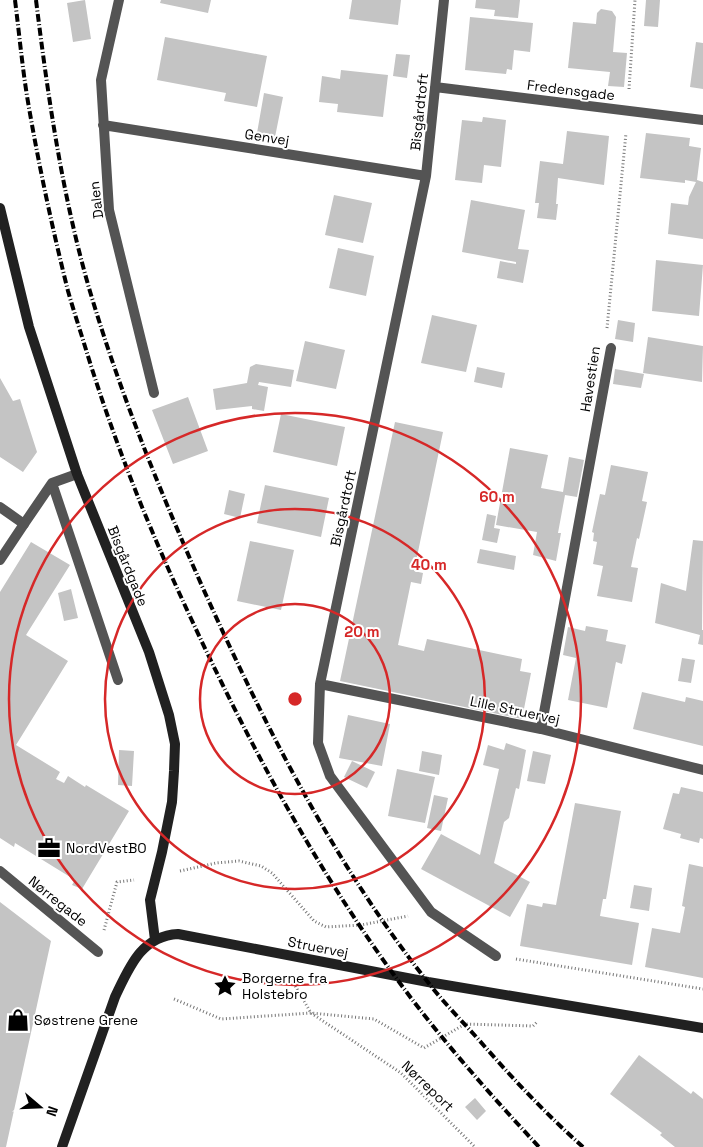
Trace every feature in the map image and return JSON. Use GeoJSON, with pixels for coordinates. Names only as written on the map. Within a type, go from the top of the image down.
{"type":"FeatureCollection","features":[{"type":"Feature","properties":{"kind":"street","name":"Dalen"},"geometry":{"type":"LineString","coordinates":[[119,0],[101,80],[109,210],[154,393]]}},
{"type":"Feature","properties":{"kind":"street","name":"Bisgårdtoft"},"geometry":{"type":"LineString","coordinates":[[444,0],[426,176],[320,684],[318,743],[330,776],[431,912],[496,956]]}},
{"type":"Feature","properties":{"kind":"street","name":"Fredensgade"},"geometry":{"type":"LineString","coordinates":[[435,87],[703,120]]}},
{"type":"Feature","properties":{"kind":"street","name":"Genvej"},"geometry":{"type":"LineString","coordinates":[[103,125],[426,176]]}},
{"type":"Feature","properties":{"kind":"street","name":"Bisgårdgade"},"geometry":{"type":"LineString","coordinates":[[0,208],[29,327],[77,474],[149,652],[169,716],[175,744],[172,802],[150,900],[155,940]]}},
{"type":"Feature","properties":{"kind":"street","name":"Havestien"},"geometry":{"type":"LineString","coordinates":[[541,729],[611,348]]}},
{"type":"Feature","properties":{"kind":"street"},"geometry":{"type":"LineString","coordinates":[[0,560],[52,483],[77,474]]}},
{"type":"Feature","properties":{"kind":"street"},"geometry":{"type":"LineString","coordinates":[[52,483],[118,680]]}},
{"type":"Feature","properties":{"kind":"street"},"geometry":{"type":"LineString","coordinates":[[0,507],[24,524]]}},
{"type":"Feature","properties":{"kind":"street","name":"Lille Struervej"},"geometry":{"type":"LineString","coordinates":[[320,684],[541,729],[703,770]]}},
{"type":"Feature","properties":{"kind":"street","name":"Nørregade"},"geometry":{"type":"LineString","coordinates":[[0,871],[98,952]]}},
{"type":"Feature","properties":{"kind":"street","name":"Struervej"},"geometry":{"type":"LineString","coordinates":[[155,940],[166,935],[178,934],[428,982],[703,1028]]}},
{"type":"Feature","properties":{"kind":"street"},"geometry":{"type":"LineString","coordinates":[[62,1147],[116,997],[126,975],[141,951],[155,940]]}},
{"type":"Feature","properties":{"kind":"path","name":"Havestien"},"geometry":{"type":"LineString","coordinates":[[611,348],[607,328],[628,111],[635,0]]}},
{"type":"Feature","properties":{"kind":"path"},"geometry":{"type":"LineString","coordinates":[[98,952],[117,882],[216,863],[238,862],[261,866],[272,873],[314,921],[326,927],[361,925],[431,912]]}},
{"type":"Feature","properties":{"kind":"path"},"geometry":{"type":"LineString","coordinates":[[276,953],[311,1013]]}},
{"type":"Feature","properties":{"kind":"path"},"geometry":{"type":"LineString","coordinates":[[496,956],[703,989]]}},
{"type":"Feature","properties":{"kind":"path"},"geometry":{"type":"LineString","coordinates":[[174,999],[221,1019],[311,1013],[374,1019],[424,1048],[465,1024],[533,1026],[556,1004]]}},
{"type":"Feature","properties":{"kind":"path","name":"Nørreport"},"geometry":{"type":"LineString","coordinates":[[311,1013],[401,1073],[475,1147]]}},
{"type":"Feature","properties":{"kind":"building"},"geometry":{"type":"Polygon","coordinates":[[[85,0],[91,39],[73,42],[67,3],[85,0]]]}},
{"type":"Feature","properties":{"kind":"building"},"geometry":{"type":"Polygon","coordinates":[[[161,0],[211,0],[208,13],[160,3],[161,0]]]}},
{"type":"Feature","properties":{"kind":"building"},"geometry":{"type":"Polygon","coordinates":[[[352,0],[401,0],[398,25],[349,19],[352,0]]]}},
{"type":"Feature","properties":{"kind":"building"},"geometry":{"type":"Polygon","coordinates":[[[476,0],[520,0],[518,18],[494,16],[495,10],[475,8],[476,0]]]}},
{"type":"Feature","properties":{"kind":"building"},"geometry":{"type":"Polygon","coordinates":[[[646,0],[660,0],[658,27],[644,26],[646,0]]]}},
{"type":"Feature","properties":{"kind":"building"},"geometry":{"type":"Polygon","coordinates":[[[601,9],[612,11],[616,17],[613,52],[627,53],[624,87],[608,86],[610,72],[568,68],[573,22],[596,24],[597,13],[601,9]]]}},
{"type":"Feature","properties":{"kind":"building"},"geometry":{"type":"Polygon","coordinates":[[[470,17],[533,23],[530,52],[514,50],[512,70],[507,69],[506,74],[465,70],[470,17]]]}},
{"type":"Feature","properties":{"kind":"building"},"geometry":{"type":"Polygon","coordinates":[[[165,37],[267,56],[257,107],[224,101],[226,93],[157,80],[165,37]]]}},
{"type":"Feature","properties":{"kind":"building"},"geometry":{"type":"Polygon","coordinates":[[[696,42],[703,43],[703,89],[690,87],[696,42]]]}},
{"type":"Feature","properties":{"kind":"building"},"geometry":{"type":"Polygon","coordinates":[[[396,54],[410,55],[407,78],[393,76],[396,54]]]}},
{"type":"Feature","properties":{"kind":"building"},"geometry":{"type":"Polygon","coordinates":[[[341,70],[388,75],[383,117],[337,112],[338,104],[319,102],[322,76],[340,79],[341,70]]]}},
{"type":"Feature","properties":{"kind":"building"},"geometry":{"type":"Polygon","coordinates":[[[264,93],[283,97],[275,137],[257,133],[264,93]]]}},
{"type":"Feature","properties":{"kind":"building"},"geometry":{"type":"Polygon","coordinates":[[[483,117],[506,120],[501,167],[484,165],[482,183],[455,180],[462,120],[482,122],[483,117]]]}},
{"type":"Feature","properties":{"kind":"building"},"geometry":{"type":"Polygon","coordinates":[[[567,131],[609,136],[604,185],[558,178],[556,220],[537,218],[539,203],[535,203],[540,161],[563,164],[567,131]]]}},
{"type":"Feature","properties":{"kind":"building"},"geometry":{"type":"Polygon","coordinates":[[[646,133],[690,138],[689,146],[701,148],[697,180],[703,182],[703,239],[668,234],[671,203],[688,205],[689,197],[696,182],[685,180],[685,183],[640,178],[646,133]]]}},
{"type":"Feature","properties":{"kind":"building"},"geometry":{"type":"Polygon","coordinates":[[[334,195],[372,203],[363,243],[325,235],[334,195]]]}},
{"type":"Feature","properties":{"kind":"building"},"geometry":{"type":"Polygon","coordinates":[[[471,200],[525,210],[518,249],[529,250],[523,283],[497,278],[500,261],[516,264],[516,262],[462,252],[471,200]]]}},
{"type":"Feature","properties":{"kind":"building"},"geometry":{"type":"Polygon","coordinates":[[[338,248],[374,256],[366,296],[329,288],[338,248]]]}},
{"type":"Feature","properties":{"kind":"building"},"geometry":{"type":"Polygon","coordinates":[[[656,260],[703,265],[699,316],[652,311],[656,260]]]}},
{"type":"Feature","properties":{"kind":"building"},"geometry":{"type":"Polygon","coordinates":[[[432,315],[477,325],[466,372],[421,363],[432,315]]]}},
{"type":"Feature","properties":{"kind":"building"},"geometry":{"type":"Polygon","coordinates":[[[618,320],[635,323],[633,342],[615,339],[618,320]]]}},
{"type":"Feature","properties":{"kind":"building"},"geometry":{"type":"Polygon","coordinates":[[[648,337],[703,346],[702,382],[643,373],[648,337]]]}},
{"type":"Feature","properties":{"kind":"building"},"geometry":{"type":"Polygon","coordinates":[[[305,341],[345,350],[336,389],[296,381],[305,341]]]}},
{"type":"Feature","properties":{"kind":"building"},"geometry":{"type":"Polygon","coordinates":[[[256,364],[294,370],[291,387],[259,382],[258,385],[268,387],[264,411],[252,409],[252,406],[216,410],[213,389],[247,383],[250,367],[256,364]]]}},
{"type":"Feature","properties":{"kind":"building"},"geometry":{"type":"Polygon","coordinates":[[[477,367],[505,373],[502,388],[474,382],[477,367]]]}},
{"type":"Feature","properties":{"kind":"building"},"geometry":{"type":"Polygon","coordinates":[[[615,369],[644,374],[641,388],[613,384],[615,369]]]}},
{"type":"Feature","properties":{"kind":"building"},"geometry":{"type":"Polygon","coordinates":[[[0,378],[13,401],[20,399],[37,452],[23,472],[0,457],[0,378]]]}},
{"type":"Feature","properties":{"kind":"building"},"geometry":{"type":"Polygon","coordinates":[[[188,397],[208,451],[173,464],[152,410],[188,397]]]}},
{"type":"Feature","properties":{"kind":"building"},"geometry":{"type":"Polygon","coordinates":[[[281,414],[345,427],[337,466],[273,452],[281,414]]]}},
{"type":"Feature","properties":{"kind":"building"},"geometry":{"type":"Polygon","coordinates":[[[395,422],[443,432],[414,571],[423,573],[421,584],[411,582],[398,645],[424,651],[427,639],[522,659],[520,671],[531,673],[522,719],[340,681],[395,422]]]}},
{"type":"Feature","properties":{"kind":"building"},"geometry":{"type":"Polygon","coordinates":[[[510,448],[548,455],[541,488],[563,492],[569,457],[584,460],[577,497],[565,495],[558,533],[561,533],[556,561],[533,555],[537,532],[496,525],[510,448]]]}},
{"type":"Feature","properties":{"kind":"building"},"geometry":{"type":"Polygon","coordinates":[[[611,465],[648,472],[642,501],[647,502],[631,567],[638,568],[632,602],[597,596],[603,566],[593,564],[597,542],[593,541],[594,533],[592,532],[600,494],[605,495],[611,465]]]}},
{"type":"Feature","properties":{"kind":"building"},"geometry":{"type":"Polygon","coordinates":[[[265,485],[329,498],[321,537],[257,523],[265,485]]]}},
{"type":"Feature","properties":{"kind":"building"},"geometry":{"type":"Polygon","coordinates":[[[229,490],[245,494],[240,518],[224,514],[229,490]]]}},
{"type":"Feature","properties":{"kind":"building"},"geometry":{"type":"Polygon","coordinates":[[[487,514],[496,516],[494,528],[500,529],[497,543],[482,540],[487,514]]]}},
{"type":"Feature","properties":{"kind":"building"},"geometry":{"type":"Polygon","coordinates":[[[693,540],[703,541],[703,645],[698,644],[700,635],[655,623],[661,583],[686,591],[693,540]]]}},
{"type":"Feature","properties":{"kind":"building"},"geometry":{"type":"Polygon","coordinates":[[[250,541],[294,550],[281,610],[237,601],[250,541]]]}},
{"type":"Feature","properties":{"kind":"building"},"geometry":{"type":"Polygon","coordinates":[[[31,542],[70,565],[26,635],[68,661],[16,745],[60,772],[56,779],[64,783],[68,776],[129,811],[82,889],[72,885],[75,880],[15,843],[14,847],[0,838],[0,592],[31,542]]]}},
{"type":"Feature","properties":{"kind":"building"},"geometry":{"type":"Polygon","coordinates":[[[480,549],[516,556],[514,570],[477,563],[480,549]]]}},
{"type":"Feature","properties":{"kind":"building"},"geometry":{"type":"Polygon","coordinates":[[[71,589],[78,618],[64,621],[58,593],[71,589]]]}},
{"type":"Feature","properties":{"kind":"building"},"geometry":{"type":"Polygon","coordinates":[[[586,626],[608,630],[606,641],[626,645],[622,664],[616,662],[607,708],[568,700],[576,658],[563,655],[568,627],[585,631],[586,626]]]}},
{"type":"Feature","properties":{"kind":"building"},"geometry":{"type":"Polygon","coordinates":[[[682,658],[695,660],[691,683],[678,681],[682,658]]]}},
{"type":"Feature","properties":{"kind":"building"},"geometry":{"type":"Polygon","coordinates":[[[642,692],[685,702],[686,697],[703,701],[703,746],[633,729],[642,692]]]}},
{"type":"Feature","properties":{"kind":"building"},"geometry":{"type":"Polygon","coordinates":[[[348,715],[390,724],[382,766],[339,758],[348,715]]]}},
{"type":"Feature","properties":{"kind":"building"},"geometry":{"type":"Polygon","coordinates":[[[506,743],[526,750],[519,789],[516,788],[509,818],[504,822],[494,863],[530,882],[510,917],[421,869],[441,834],[480,855],[499,769],[483,765],[488,745],[504,750],[506,743]]]}},
{"type":"Feature","properties":{"kind":"building"},"geometry":{"type":"Polygon","coordinates":[[[119,750],[134,751],[132,786],[118,785],[119,750]]]}},
{"type":"Feature","properties":{"kind":"building"},"geometry":{"type":"Polygon","coordinates":[[[422,751],[442,755],[439,775],[419,771],[422,751]]]}},
{"type":"Feature","properties":{"kind":"building"},"geometry":{"type":"Polygon","coordinates":[[[533,751],[551,755],[545,784],[527,781],[533,751]]]}},
{"type":"Feature","properties":{"kind":"building"},"geometry":{"type":"Polygon","coordinates":[[[352,761],[375,772],[367,788],[344,777],[352,761]]]}},
{"type":"Feature","properties":{"kind":"building"},"geometry":{"type":"Polygon","coordinates":[[[397,769],[435,777],[425,823],[388,816],[397,769]]]}},
{"type":"Feature","properties":{"kind":"building"},"geometry":{"type":"Polygon","coordinates":[[[681,787],[703,792],[703,839],[700,838],[699,843],[680,838],[681,834],[663,829],[673,793],[679,794],[681,787]]]}},
{"type":"Feature","properties":{"kind":"building"},"geometry":{"type":"Polygon","coordinates":[[[434,795],[448,798],[441,831],[427,828],[434,795]]]}},
{"type":"Feature","properties":{"kind":"building"},"geometry":{"type":"Polygon","coordinates":[[[575,803],[621,811],[606,899],[603,899],[600,916],[639,923],[632,965],[520,946],[527,904],[542,907],[543,903],[556,905],[575,803]]]}},
{"type":"Feature","properties":{"kind":"building"},"geometry":{"type":"Polygon","coordinates":[[[689,864],[703,867],[703,978],[645,967],[652,928],[680,933],[685,907],[682,906],[689,864]]]}},
{"type":"Feature","properties":{"kind":"building"},"geometry":{"type":"Polygon","coordinates":[[[634,885],[652,888],[649,911],[630,908],[634,885]]]}},
{"type":"Feature","properties":{"kind":"building"},"geometry":{"type":"Polygon","coordinates":[[[0,902],[51,941],[6,1147],[0,1147],[0,902]]]}},
{"type":"Feature","properties":{"kind":"building"},"geometry":{"type":"Polygon","coordinates":[[[639,1055],[691,1094],[693,1091],[703,1099],[703,1147],[675,1147],[660,1135],[662,1133],[610,1094],[639,1055]]]}},
{"type":"Feature","properties":{"kind":"building"},"geometry":{"type":"Polygon","coordinates":[[[475,1098],[486,1111],[477,1120],[465,1107],[475,1098]]]}},
{"type":"Feature","properties":{"kind":"railway"},"geometry":{"type":"LineString","coordinates":[[15,0],[31,121],[56,243],[68,291],[119,447],[155,539],[182,599],[253,745],[333,885],[411,998],[482,1084],[539,1147]]}},
{"type":"Feature","properties":{"kind":"railway"},"geometry":{"type":"LineString","coordinates":[[36,0],[51,109],[64,181],[79,253],[89,288],[113,364],[170,513],[250,689],[302,791],[361,888],[393,936],[446,1004],[504,1068],[583,1147]]}},
{"type":"Feature","properties":{"kind":"place","name":"NordVestBO"},"geometry":{"type":"Point","coordinates":[49,848]}},
{"type":"Feature","properties":{"kind":"place","name":"Borgerne fra Holstebro"},"geometry":{"type":"Point","coordinates":[225,986]}},
{"type":"Feature","properties":{"kind":"place","name":"Søstrene Grene"},"geometry":{"type":"Point","coordinates":[18,1020]}}]}
